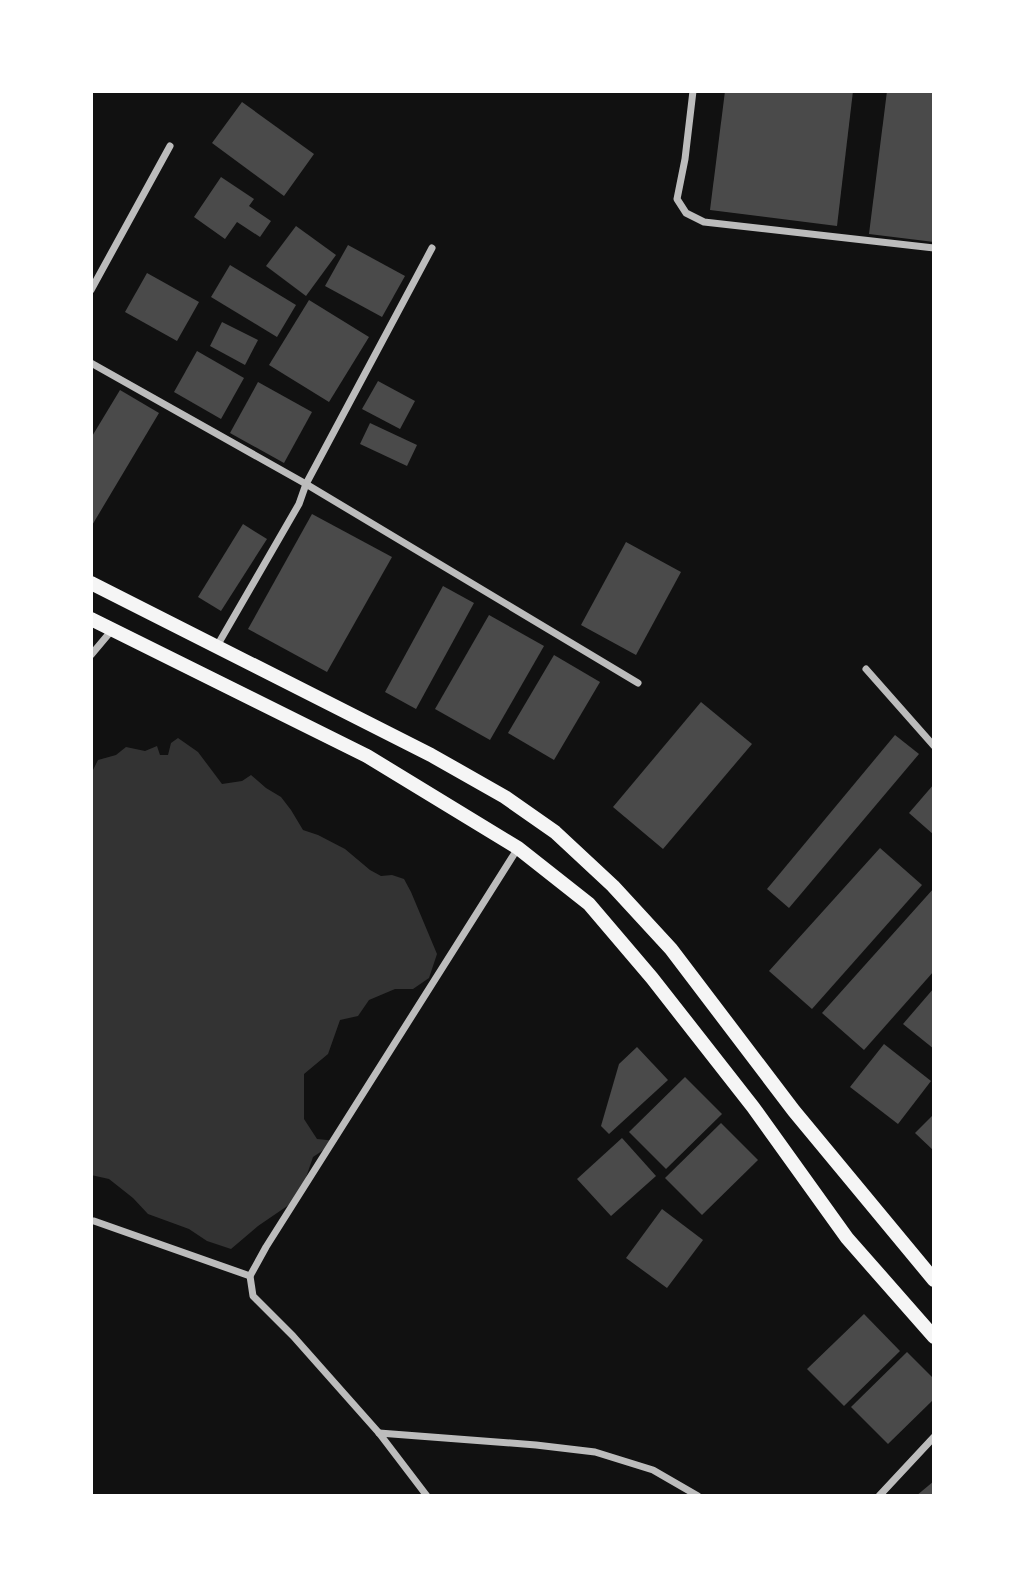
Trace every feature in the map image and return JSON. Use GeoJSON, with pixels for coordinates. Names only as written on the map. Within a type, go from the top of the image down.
{"type":"FeatureCollection","features":[{"type":"Feature","properties":{"kind":"main road"},"geometry":{"type":"LineString","coordinates":[[91,583],[431,755],[505,797],[555,832],[613,886],[671,949],[794,1111],[934,1280]]}},
{"type":"Feature","properties":{"kind":"main road"},"geometry":{"type":"LineString","coordinates":[[91,619],[367,756],[518,848],[589,904],[652,978],[753,1107],[848,1238],[934,1337]]}},
{"type":"Feature","properties":{"kind":"street"},"geometry":{"type":"LineString","coordinates":[[693,91],[677,199],[686,213],[705,222],[934,248]]}},
{"type":"Feature","properties":{"kind":"street"},"geometry":{"type":"LineString","coordinates":[[91,290],[170,146]]}},
{"type":"Feature","properties":{"kind":"street"},"geometry":{"type":"LineString","coordinates":[[217,646],[299,504],[306,484],[432,248]]}},
{"type":"Feature","properties":{"kind":"street"},"geometry":{"type":"LineString","coordinates":[[91,363],[306,484],[638,683]]}},
{"type":"Feature","properties":{"kind":"street"},"geometry":{"type":"LineString","coordinates":[[91,656],[113,630]]}},
{"type":"Feature","properties":{"kind":"street"},"geometry":{"type":"LineString","coordinates":[[866,669],[934,746]]}},
{"type":"Feature","properties":{"kind":"street"},"geometry":{"type":"LineString","coordinates":[[427,1496],[379,1433],[293,1336],[253,1296],[250,1276],[518,848]]}},
{"type":"Feature","properties":{"kind":"street"},"geometry":{"type":"LineString","coordinates":[[91,1221],[250,1276]]}},
{"type":"Feature","properties":{"kind":"street"},"geometry":{"type":"LineString","coordinates":[[379,1433],[536,1444],[595,1452],[653,1470],[698,1496]]}},
{"type":"Feature","properties":{"kind":"street"},"geometry":{"type":"LineString","coordinates":[[879,1496],[934,1437]]}},
{"type":"Feature","properties":{"kind":"shaded area"},"geometry":{"type":"Polygon","coordinates":[[[178,738],[198,752],[222,784],[242,781],[251,775],[281,797],[303,830],[345,849],[381,876],[392,875],[404,879],[437,954],[429,978],[413,989],[395,989],[369,1000],[358,1016],[340,1020],[328,1054],[304,1074],[304,1119],[317,1139],[337,1141],[313,1157],[299,1198],[258,1226],[231,1249],[207,1241],[189,1229],[148,1214],[109,1179],[91,1175],[91,774],[98,760],[116,755],[126,747],[145,751],[157,746],[160,755],[168,755],[171,743],[178,738]]]}},
{"type":"Feature","properties":{"kind":"building"},"geometry":{"type":"Polygon","coordinates":[[[725,91],[853,91],[837,226],[710,210],[725,91]]]}},
{"type":"Feature","properties":{"kind":"building"},"geometry":{"type":"Polygon","coordinates":[[[887,91],[934,91],[934,242],[869,234],[887,91]]]}},
{"type":"Feature","properties":{"kind":"building"},"geometry":{"type":"Polygon","coordinates":[[[242,102],[314,154],[284,196],[212,143],[242,102]]]}},
{"type":"Feature","properties":{"kind":"building"},"geometry":{"type":"Polygon","coordinates":[[[221,177],[254,199],[249,206],[271,221],[260,237],[237,222],[225,239],[194,217],[221,177]]]}},
{"type":"Feature","properties":{"kind":"building"},"geometry":{"type":"Polygon","coordinates":[[[296,226],[336,255],[306,296],[266,266],[296,226]]]}},
{"type":"Feature","properties":{"kind":"building"},"geometry":{"type":"Polygon","coordinates":[[[348,245],[405,276],[382,317],[325,286],[348,245]]]}},
{"type":"Feature","properties":{"kind":"building"},"geometry":{"type":"Polygon","coordinates":[[[230,265],[296,305],[277,337],[211,297],[230,265]]]}},
{"type":"Feature","properties":{"kind":"building"},"geometry":{"type":"Polygon","coordinates":[[[147,273],[199,302],[177,341],[125,312],[147,273]]]}},
{"type":"Feature","properties":{"kind":"building"},"geometry":{"type":"Polygon","coordinates":[[[309,300],[369,337],[329,402],[269,365],[309,300]]]}},
{"type":"Feature","properties":{"kind":"building"},"geometry":{"type":"Polygon","coordinates":[[[222,322],[258,340],[245,365],[210,346],[222,322]]]}},
{"type":"Feature","properties":{"kind":"building"},"geometry":{"type":"Polygon","coordinates":[[[197,351],[244,378],[221,419],[174,392],[197,351]]]}},
{"type":"Feature","properties":{"kind":"building"},"geometry":{"type":"Polygon","coordinates":[[[378,381],[415,401],[400,429],[362,409],[378,381]]]}},
{"type":"Feature","properties":{"kind":"building"},"geometry":{"type":"Polygon","coordinates":[[[258,382],[312,412],[284,463],[230,433],[258,382]]]}},
{"type":"Feature","properties":{"kind":"building"},"geometry":{"type":"Polygon","coordinates":[[[120,390],[159,413],[91,527],[91,438],[120,390]]]}},
{"type":"Feature","properties":{"kind":"building"},"geometry":{"type":"Polygon","coordinates":[[[370,423],[417,445],[407,466],[360,444],[370,423]]]}},
{"type":"Feature","properties":{"kind":"building"},"geometry":{"type":"Polygon","coordinates":[[[312,514],[392,557],[327,672],[248,629],[312,514]]]}},
{"type":"Feature","properties":{"kind":"building"},"geometry":{"type":"Polygon","coordinates":[[[243,524],[267,539],[221,611],[198,597],[243,524]]]}},
{"type":"Feature","properties":{"kind":"building"},"geometry":{"type":"Polygon","coordinates":[[[626,542],[681,572],[636,655],[581,625],[626,542]]]}},
{"type":"Feature","properties":{"kind":"building"},"geometry":{"type":"Polygon","coordinates":[[[443,586],[474,603],[416,709],[385,692],[443,586]]]}},
{"type":"Feature","properties":{"kind":"building"},"geometry":{"type":"Polygon","coordinates":[[[489,615],[544,646],[490,740],[435,709],[489,615]]]}},
{"type":"Feature","properties":{"kind":"building"},"geometry":{"type":"Polygon","coordinates":[[[554,655],[600,682],[554,760],[508,733],[554,655]]]}},
{"type":"Feature","properties":{"kind":"building"},"geometry":{"type":"Polygon","coordinates":[[[701,702],[752,744],[663,849],[613,807],[701,702]]]}},
{"type":"Feature","properties":{"kind":"building"},"geometry":{"type":"Polygon","coordinates":[[[895,735],[919,754],[789,908],[767,889],[895,735]]]}},
{"type":"Feature","properties":{"kind":"building"},"geometry":{"type":"Polygon","coordinates":[[[934,784],[934,835],[909,813],[934,784]]]}},
{"type":"Feature","properties":{"kind":"building"},"geometry":{"type":"Polygon","coordinates":[[[880,848],[922,885],[812,1009],[769,971],[880,848]]]}},
{"type":"Feature","properties":{"kind":"building"},"geometry":{"type":"Polygon","coordinates":[[[934,888],[934,971],[864,1050],[822,1013],[934,888]]]}},
{"type":"Feature","properties":{"kind":"building"},"geometry":{"type":"Polygon","coordinates":[[[934,988],[934,1049],[903,1024],[934,988]]]}},
{"type":"Feature","properties":{"kind":"building"},"geometry":{"type":"Polygon","coordinates":[[[884,1044],[931,1081],[898,1124],[850,1087],[884,1044]]]}},
{"type":"Feature","properties":{"kind":"building"},"geometry":{"type":"Polygon","coordinates":[[[637,1047],[668,1080],[609,1134],[601,1126],[619,1064],[637,1047]]]}},
{"type":"Feature","properties":{"kind":"building"},"geometry":{"type":"Polygon","coordinates":[[[685,1077],[722,1114],[666,1169],[629,1132],[685,1077]]]}},
{"type":"Feature","properties":{"kind":"building"},"geometry":{"type":"Polygon","coordinates":[[[934,1114],[934,1151],[915,1133],[934,1114]]]}},
{"type":"Feature","properties":{"kind":"building"},"geometry":{"type":"Polygon","coordinates":[[[721,1123],[758,1160],[702,1215],[665,1178],[721,1123]]]}},
{"type":"Feature","properties":{"kind":"building"},"geometry":{"type":"Polygon","coordinates":[[[622,1138],[656,1176],[611,1216],[577,1179],[622,1138]]]}},
{"type":"Feature","properties":{"kind":"building"},"geometry":{"type":"Polygon","coordinates":[[[662,1209],[703,1240],[667,1288],[626,1258],[662,1209]]]}},
{"type":"Feature","properties":{"kind":"building"},"geometry":{"type":"Polygon","coordinates":[[[864,1314],[900,1351],[844,1406],[807,1369],[864,1314]]]}},
{"type":"Feature","properties":{"kind":"building"},"geometry":{"type":"Polygon","coordinates":[[[907,1352],[934,1379],[934,1399],[888,1444],[851,1407],[907,1352]]]}},
{"type":"Feature","properties":{"kind":"building"},"geometry":{"type":"Polygon","coordinates":[[[934,1481],[934,1496],[916,1496],[934,1481]]]}}]}
